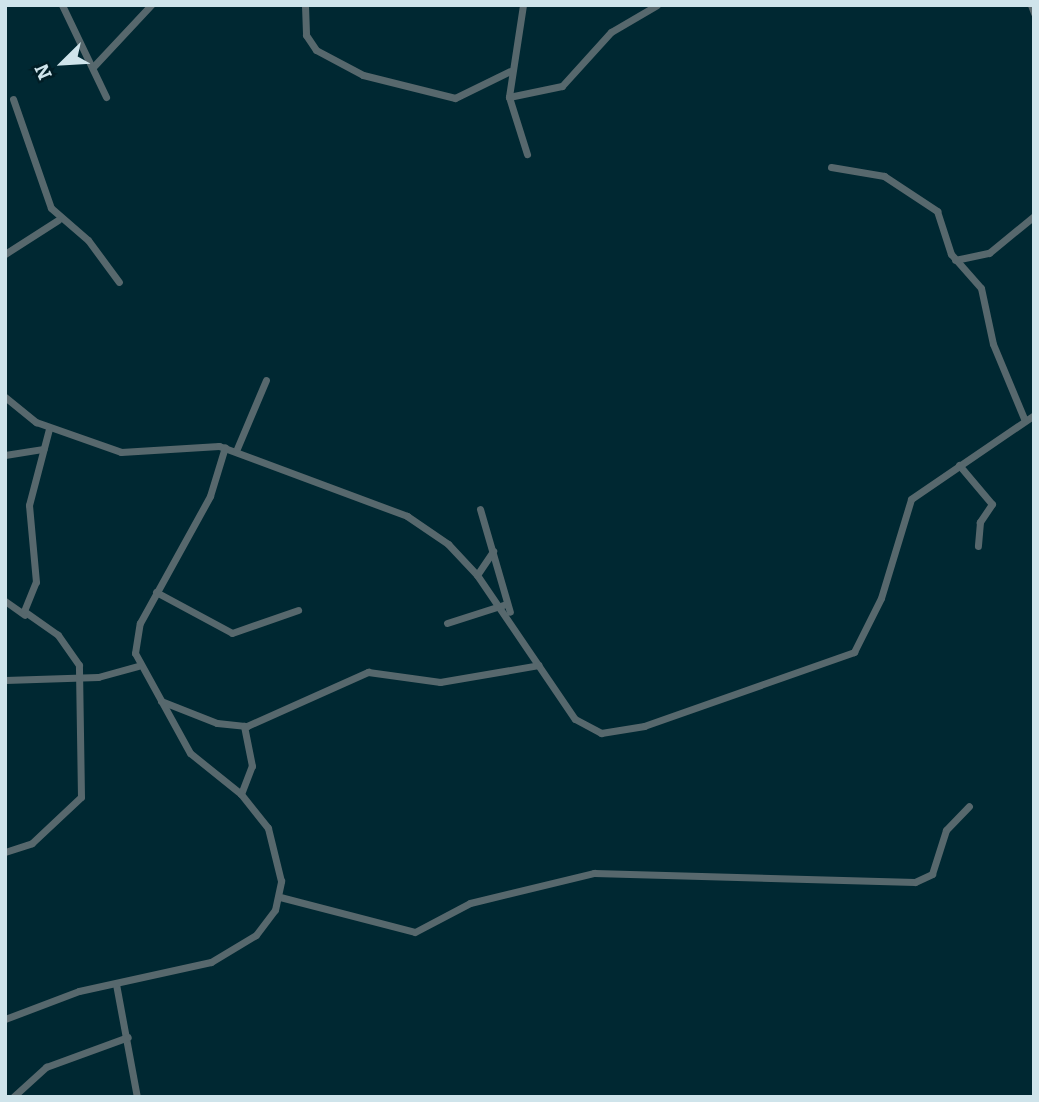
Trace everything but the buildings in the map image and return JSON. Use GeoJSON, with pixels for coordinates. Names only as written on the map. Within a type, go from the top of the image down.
{"type":"FeatureCollection","features":[{"type":"Feature","properties":{"kind":"street"},"geometry":{"type":"LineString","coordinates":[[62,5],[106,97]]}},
{"type":"Feature","properties":{"kind":"street"},"geometry":{"type":"LineString","coordinates":[[93,67],[151,5]]}},
{"type":"Feature","properties":{"kind":"street"},"geometry":{"type":"LineString","coordinates":[[305,5],[306,35],[316,50],[363,75],[455,98],[510,71]]}},
{"type":"Feature","properties":{"kind":"street"},"geometry":{"type":"LineString","coordinates":[[523,5],[510,71],[509,97],[527,154]]}},
{"type":"Feature","properties":{"kind":"street"},"geometry":{"type":"LineString","coordinates":[[509,97],[562,86],[611,32],[657,5]]}},
{"type":"Feature","properties":{"kind":"street"},"geometry":{"type":"LineString","coordinates":[[1031,5],[1034,13]]}},
{"type":"Feature","properties":{"kind":"street"},"geometry":{"type":"LineString","coordinates":[[13,99],[58,220],[88,240],[119,282]]}},
{"type":"Feature","properties":{"kind":"street"},"geometry":{"type":"LineString","coordinates":[[831,167],[869,170],[932,205],[955,260],[981,288],[993,344],[1025,421]]}},
{"type":"Feature","properties":{"kind":"street"},"geometry":{"type":"LineString","coordinates":[[955,260],[989,253],[1034,216]]}},
{"type":"Feature","properties":{"kind":"street"},"geometry":{"type":"LineString","coordinates":[[5,254],[58,220]]}},
{"type":"Feature","properties":{"kind":"street"},"geometry":{"type":"LineString","coordinates":[[236,451],[266,380]]}},
{"type":"Feature","properties":{"kind":"street"},"geometry":{"type":"LineString","coordinates":[[5,397],[18,414],[49,429],[121,452],[225,447],[407,516],[448,544],[477,575],[503,605],[575,719],[601,733],[644,726],[846,656],[873,620],[907,506],[959,465],[1034,415]]}},
{"type":"Feature","properties":{"kind":"street"},"geometry":{"type":"LineString","coordinates":[[25,615],[36,582],[29,505],[49,429]]}},
{"type":"Feature","properties":{"kind":"street"},"geometry":{"type":"LineString","coordinates":[[5,1019],[79,990],[211,962],[263,929],[280,897],[268,828],[241,794],[190,753],[138,666],[137,635],[156,592],[210,496],[225,447]]}},
{"type":"Feature","properties":{"kind":"street"},"geometry":{"type":"LineString","coordinates":[[5,455],[44,449]]}},
{"type":"Feature","properties":{"kind":"street"},"geometry":{"type":"LineString","coordinates":[[959,465],[992,504],[980,522],[978,546]]}},
{"type":"Feature","properties":{"kind":"street"},"geometry":{"type":"LineString","coordinates":[[480,509],[511,617]]}},
{"type":"Feature","properties":{"kind":"street"},"geometry":{"type":"LineString","coordinates":[[477,575],[493,551]]}},
{"type":"Feature","properties":{"kind":"street"},"geometry":{"type":"LineString","coordinates":[[156,592],[232,633],[298,610]]}},
{"type":"Feature","properties":{"kind":"street"},"geometry":{"type":"LineString","coordinates":[[5,601],[62,640],[80,676],[80,799],[32,843],[5,852]]}},
{"type":"Feature","properties":{"kind":"street"},"geometry":{"type":"LineString","coordinates":[[447,623],[503,605]]}},
{"type":"Feature","properties":{"kind":"street"},"geometry":{"type":"LineString","coordinates":[[160,701],[244,726],[368,672],[444,681],[539,665]]}},
{"type":"Feature","properties":{"kind":"street"},"geometry":{"type":"LineString","coordinates":[[5,680],[80,676],[138,666]]}},
{"type":"Feature","properties":{"kind":"street"},"geometry":{"type":"LineString","coordinates":[[241,794],[252,766],[244,726]]}},
{"type":"Feature","properties":{"kind":"street"},"geometry":{"type":"LineString","coordinates":[[280,897],[415,932],[470,903],[594,873],[915,882],[932,874],[946,830],[969,806]]}},
{"type":"Feature","properties":{"kind":"street"},"geometry":{"type":"LineString","coordinates":[[116,984],[128,1037],[137,1097]]}},
{"type":"Feature","properties":{"kind":"street"},"geometry":{"type":"LineString","coordinates":[[13,1097],[46,1066],[128,1037]]}}]}
